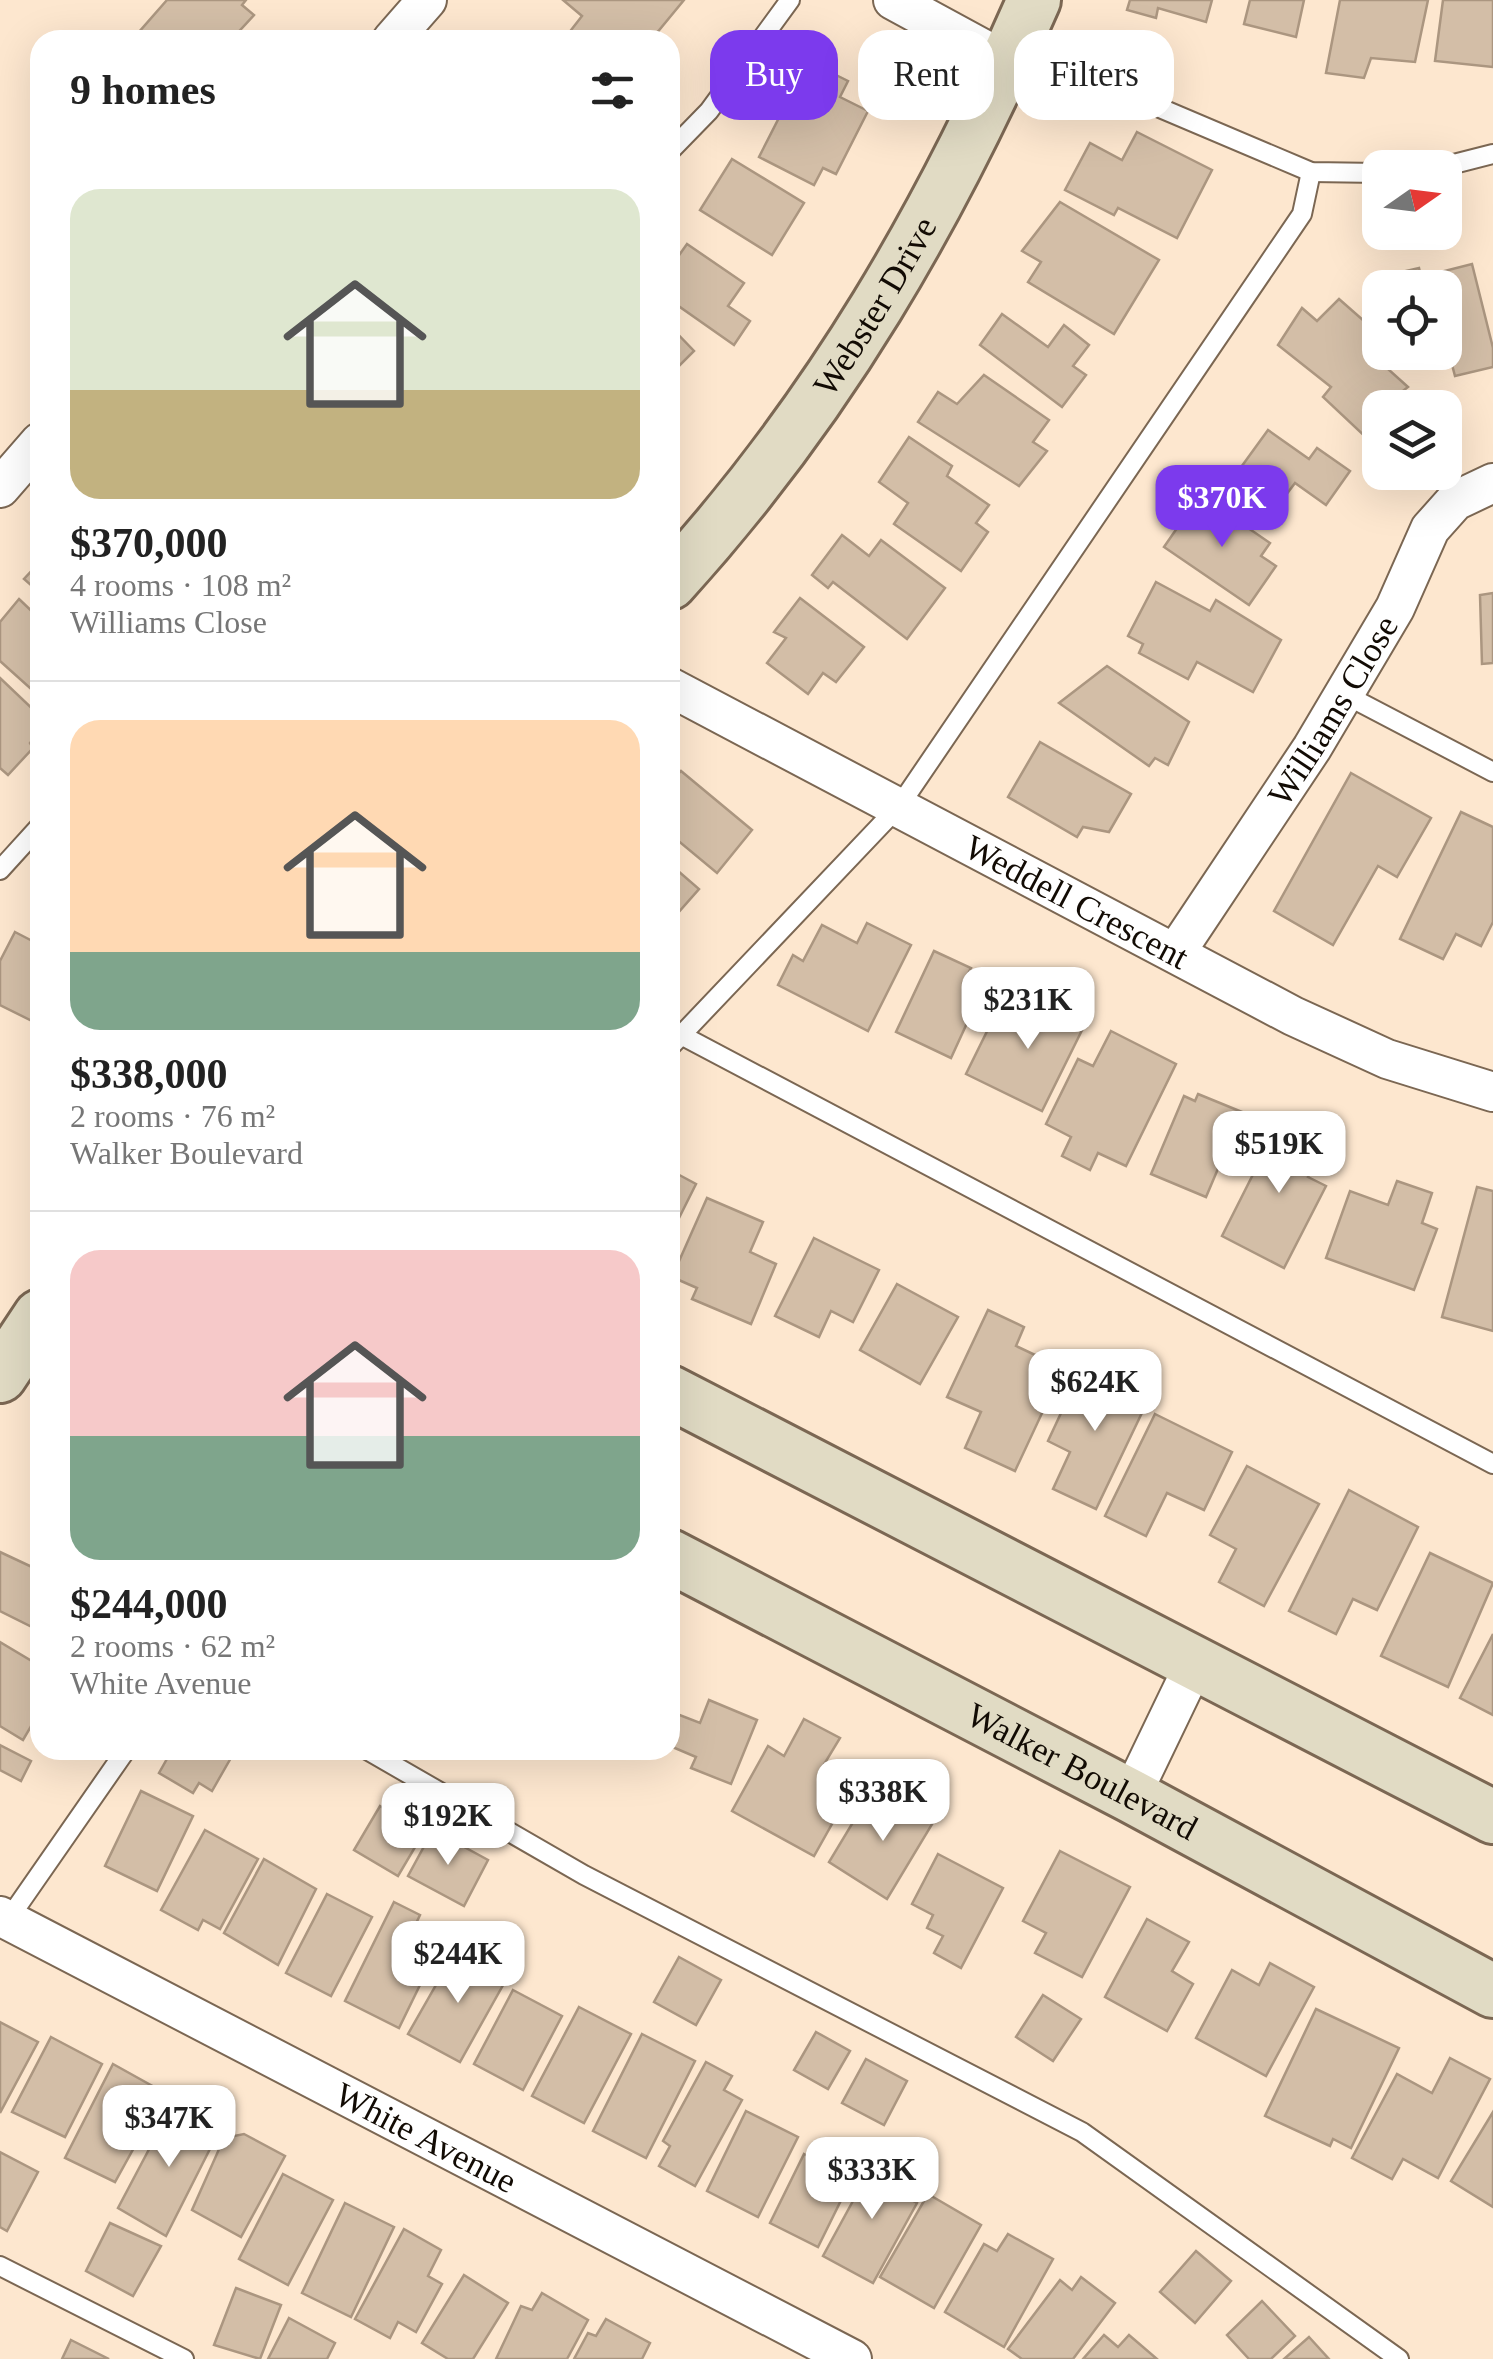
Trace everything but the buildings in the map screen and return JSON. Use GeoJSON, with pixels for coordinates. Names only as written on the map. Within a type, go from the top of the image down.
{"type":"FeatureCollection","features":[{"type":"Feature","properties":{"kind":"street"},"geometry":{"type":"LineString","coordinates":[[401,30],[427,0]]}},
{"type":"Feature","properties":{"kind":"street"},"geometry":{"type":"LineString","coordinates":[[893,0],[1007,62]]}},
{"type":"Feature","properties":{"kind":"street","name":"Webster Drive"},"geometry":{"type":"LineString","coordinates":[[680,571],[740,502],[823,392],[942,198],[1034,0]]}},
{"type":"Feature","properties":{"kind":"street"},"geometry":{"type":"LineString","coordinates":[[0,488],[30,454]]}},
{"type":"Feature","properties":{"kind":"street","name":"Williams Close"},"geometry":{"type":"LineString","coordinates":[[1176,952],[1396,608],[1430,530],[1455,501],[1493,483]]}},
{"type":"Feature","properties":{"kind":"street","name":"Weddell Crescent"},"geometry":{"type":"LineString","coordinates":[[680,693],[900,805],[1293,1016],[1388,1058],[1493,1092]]}},
{"type":"Feature","properties":{"kind":"street"},"geometry":{"type":"LineString","coordinates":[[0,1376],[30,1331]]}},
{"type":"Feature","properties":{"kind":"street"},"geometry":{"type":"LineString","coordinates":[[680,1397],[1493,1817]]}},
{"type":"Feature","properties":{"kind":"street","name":"Walker Boulevard"},"geometry":{"type":"LineString","coordinates":[[680,1561],[1131,1796],[1493,1991]]}},
{"type":"Feature","properties":{"kind":"street"},"geometry":{"type":"LineString","coordinates":[[1131,1796],[1195,1663]]}},
{"type":"Feature","properties":{"kind":"street","name":"White Avenue"},"geometry":{"type":"LineString","coordinates":[[3,1923],[852,2359]]}},
{"type":"Feature","properties":{"kind":"lane"},"geometry":{"type":"LineString","coordinates":[[680,140],[709,110],[790,0]]}},
{"type":"Feature","properties":{"kind":"lane"},"geometry":{"type":"LineString","coordinates":[[1007,62],[1060,66],[1312,172],[1362,173]]}},
{"type":"Feature","properties":{"kind":"lane"},"geometry":{"type":"LineString","coordinates":[[1462,162],[1493,154]]}},
{"type":"Feature","properties":{"kind":"lane"},"geometry":{"type":"LineString","coordinates":[[680,1036],[900,805],[1302,214],[1312,172]]}},
{"type":"Feature","properties":{"kind":"lane"},"geometry":{"type":"LineString","coordinates":[[1344,694],[1493,772]]}},
{"type":"Feature","properties":{"kind":"lane"},"geometry":{"type":"LineString","coordinates":[[0,870],[30,837]]}},
{"type":"Feature","properties":{"kind":"lane"},"geometry":{"type":"LineString","coordinates":[[680,1044],[1493,1464]]}},
{"type":"Feature","properties":{"kind":"lane"},"geometry":{"type":"LineString","coordinates":[[3,1923],[119,1760]]}},
{"type":"Feature","properties":{"kind":"lane"},"geometry":{"type":"LineString","coordinates":[[384,1760],[584,1875],[1082,2132],[1399,2359]]}},
{"type":"Feature","properties":{"kind":"lane"},"geometry":{"type":"LineString","coordinates":[[0,2266],[184,2359]]}}]}
